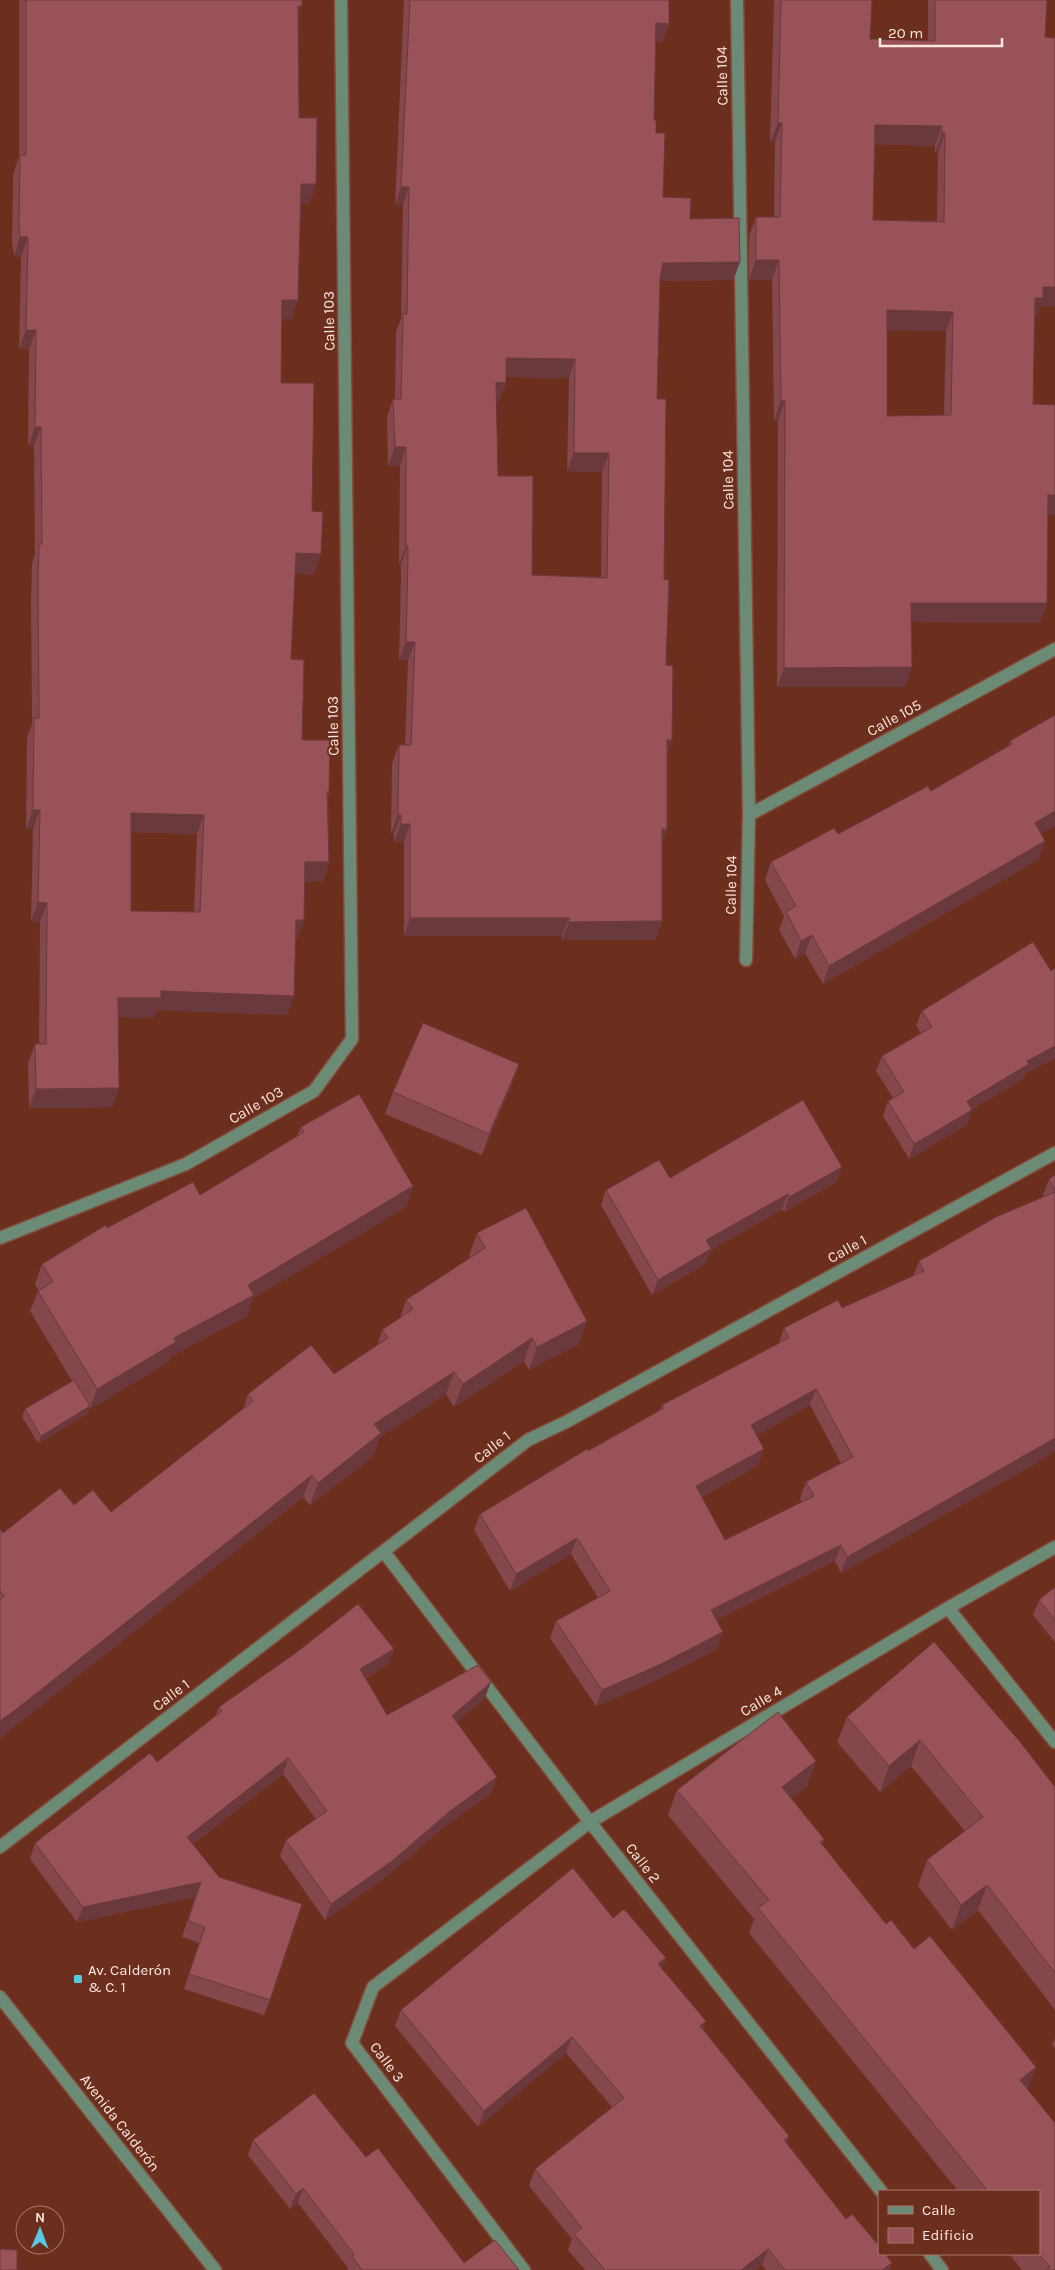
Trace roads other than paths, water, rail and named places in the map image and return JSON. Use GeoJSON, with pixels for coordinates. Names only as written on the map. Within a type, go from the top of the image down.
{"type":"FeatureCollection","features":[{"type":"Feature","properties":{"kind":"street","name":"Calle 103"},"geometry":{"type":"LineString","coordinates":[[0,1238],[194,1159],[314,1091],[352,1039],[342,0]]}},
{"type":"Feature","properties":{"kind":"street","name":"Calle 104"},"geometry":{"type":"LineString","coordinates":[[737,0],[749,816],[746,960]]}},
{"type":"Feature","properties":{"kind":"street","name":"Calle 105"},"geometry":{"type":"LineString","coordinates":[[749,816],[1055,649]]}},
{"type":"Feature","properties":{"kind":"street","name":"Calle 1"},"geometry":{"type":"LineString","coordinates":[[0,1847],[528,1440],[575,1417],[1055,1153]]}},
{"type":"Feature","properties":{"kind":"street","name":"Calle 4"},"geometry":{"type":"LineString","coordinates":[[590,1822],[948,1608],[1055,1547]]}},
{"type":"Feature","properties":{"kind":"street","name":"Calle 2"},"geometry":{"type":"LineString","coordinates":[[384,1552],[590,1822],[879,2190]]}},
{"type":"Feature","properties":{"kind":"street"},"geometry":{"type":"LineString","coordinates":[[948,1608],[1055,1742]]}},
{"type":"Feature","properties":{"kind":"street","name":"Calle 3"},"geometry":{"type":"LineString","coordinates":[[524,2270],[352,2043],[373,1987],[590,1822]]}},
{"type":"Feature","properties":{"kind":"street","name":"Avenida Calderón"},"geometry":{"type":"LineString","coordinates":[[0,1997],[215,2270]]}},
{"type":"Feature","properties":{"kind":"street"},"geometry":{"type":"LineString","coordinates":[[931,2255],[942,2270]]}},
{"type":"Feature","properties":{"kind":"place","name":"Av. Calderón & C. 1"},"geometry":{"type":"Point","coordinates":[78,1979]}}]}
